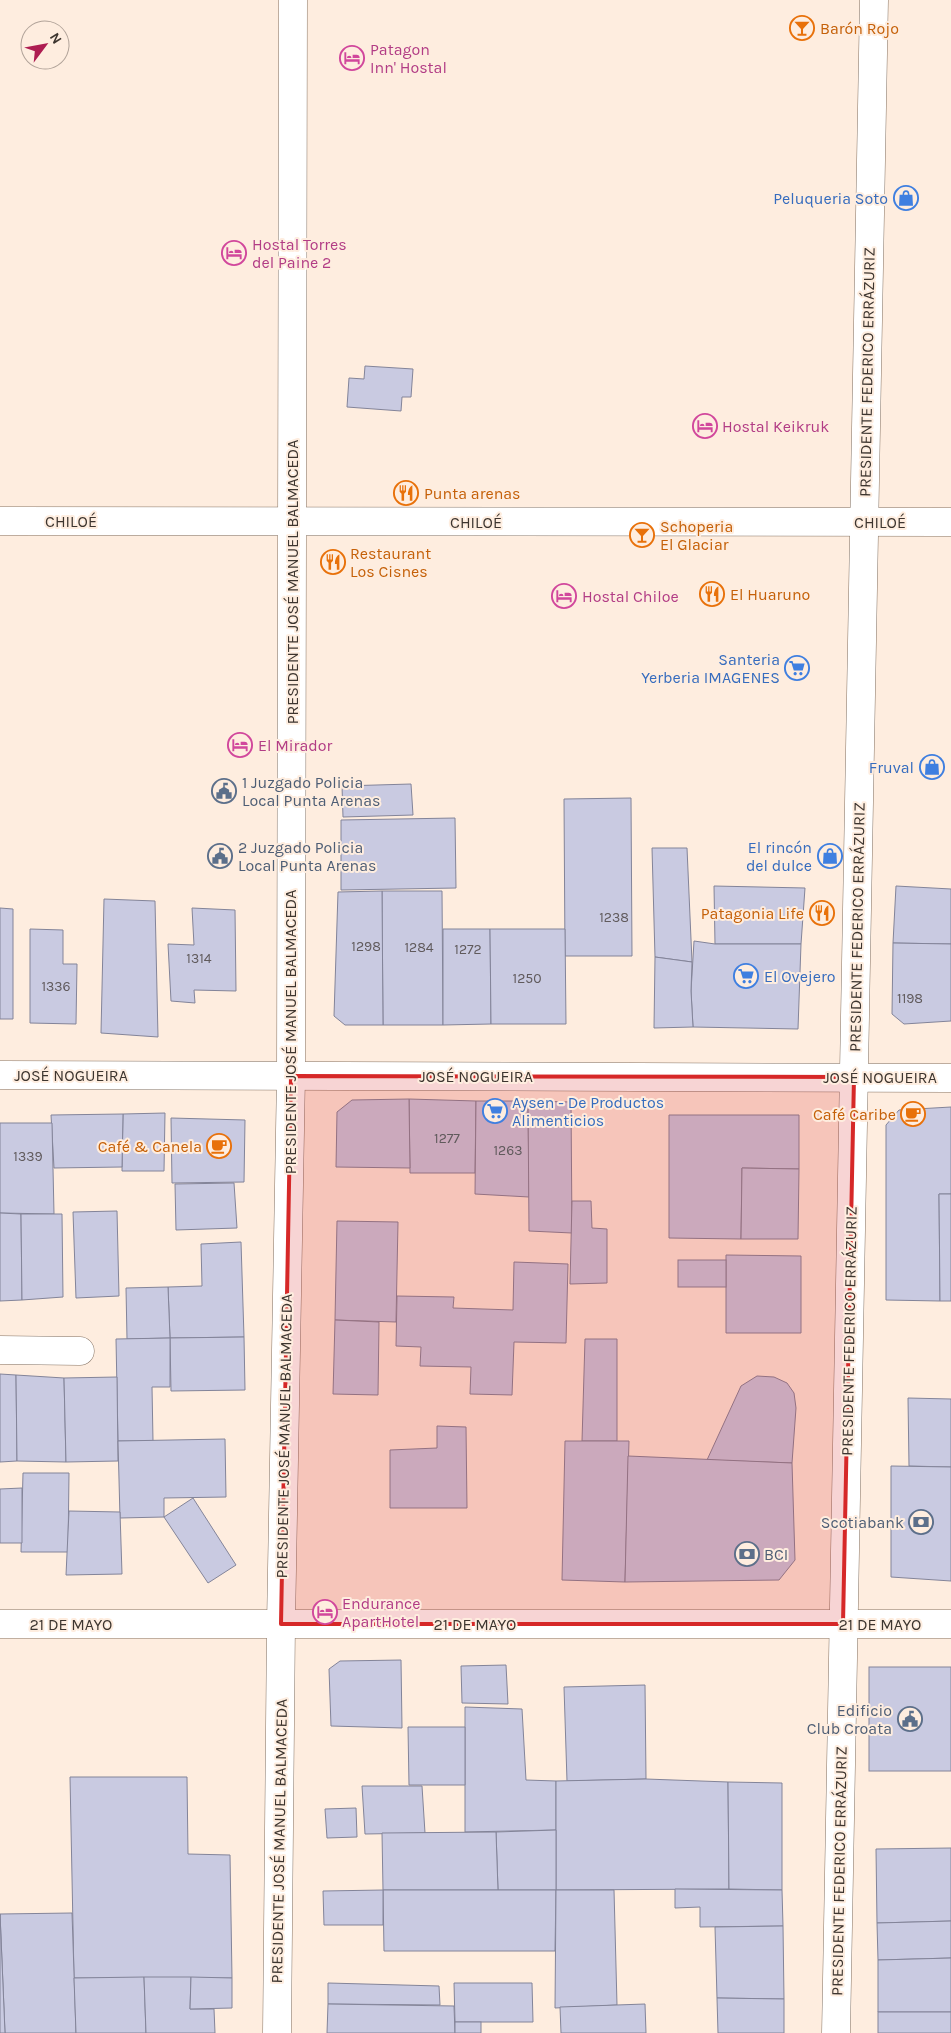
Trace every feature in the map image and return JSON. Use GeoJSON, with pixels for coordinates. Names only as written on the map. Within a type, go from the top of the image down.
{"type":"FeatureCollection","features":[{"type":"Feature","properties":{"kind":"street","name":"PRESIDENTE JOSÉ MANUEL BALMACEDA"},"geometry":{"type":"LineString","coordinates":[[277,2033],[281,1624],[291,1076],[293,0]]}},
{"type":"Feature","properties":{"kind":"street","name":"PRESIDENTE FEDERICO ERRÁZURIZ"},"geometry":{"type":"LineString","coordinates":[[836,2033],[874,0]]}},
{"type":"Feature","properties":{"kind":"street","name":"CHILOÉ"},"geometry":{"type":"LineString","coordinates":[[0,521],[951,522]]}},
{"type":"Feature","properties":{"kind":"street","name":"JOSÉ NOGUEIRA"},"geometry":{"type":"LineString","coordinates":[[0,1075],[951,1078]]}},
{"type":"Feature","properties":{"kind":"street"},"geometry":{"type":"LineString","coordinates":[[0,1350],[80,1351]]}},
{"type":"Feature","properties":{"kind":"street","name":"21 DE MAYO"},"geometry":{"type":"LineString","coordinates":[[0,1624],[951,1624]]}},
{"type":"Feature","properties":{"kind":"highlighted area"},"geometry":{"type":"Polygon","coordinates":[[[291,1076],[854,1077],[843,1624],[281,1624],[291,1076]]]}},
{"type":"Feature","properties":{"kind":"building"},"geometry":{"type":"Polygon","coordinates":[[[365,366],[413,369],[411,397],[402,397],[401,411],[347,407],[349,378],[364,379],[365,366]]]}},
{"type":"Feature","properties":{"kind":"building"},"geometry":{"type":"Polygon","coordinates":[[[411,784],[413,815],[343,817],[342,786],[411,784]]]}},
{"type":"Feature","properties":{"kind":"building"},"geometry":{"type":"Polygon","coordinates":[[[631,798],[632,956],[565,956],[564,799],[631,798]]]}},
{"type":"Feature","properties":{"kind":"building"},"geometry":{"type":"Polygon","coordinates":[[[455,818],[456,888],[341,890],[341,820],[455,818]]]}},
{"type":"Feature","properties":{"kind":"building"},"geometry":{"type":"Polygon","coordinates":[[[652,848],[687,848],[692,962],[655,957],[652,848]]]}},
{"type":"Feature","properties":{"kind":"building"},"geometry":{"type":"Polygon","coordinates":[[[714,886],[805,888],[801,944],[715,944],[714,886]]]}},
{"type":"Feature","properties":{"kind":"building"},"geometry":{"type":"Polygon","coordinates":[[[896,886],[951,889],[951,944],[893,943],[896,886]]]}},
{"type":"Feature","properties":{"kind":"building"},"geometry":{"type":"Polygon","coordinates":[[[382,891],[442,891],[443,1025],[383,1025],[382,891]]]}},
{"type":"Feature","properties":{"kind":"building"},"geometry":{"type":"Polygon","coordinates":[[[382,891],[383,1025],[345,1025],[334,1016],[338,892],[382,891]]]}},
{"type":"Feature","properties":{"kind":"building"},"geometry":{"type":"Polygon","coordinates":[[[104,899],[155,901],[158,1037],[101,1033],[104,899]]]}},
{"type":"Feature","properties":{"kind":"building"},"geometry":{"type":"Polygon","coordinates":[[[0,908],[13,909],[13,1019],[0,1019],[0,908]]]}},
{"type":"Feature","properties":{"kind":"building"},"geometry":{"type":"Polygon","coordinates":[[[192,908],[235,910],[236,991],[194,990],[195,1003],[171,1001],[168,944],[194,945],[192,908]]]}},
{"type":"Feature","properties":{"kind":"building"},"geometry":{"type":"Polygon","coordinates":[[[30,929],[63,930],[63,964],[77,964],[76,1024],[30,1023],[30,929]]]}},
{"type":"Feature","properties":{"kind":"building"},"geometry":{"type":"Polygon","coordinates":[[[443,929],[490,929],[491,1024],[443,1025],[443,929]]]}},
{"type":"Feature","properties":{"kind":"building"},"geometry":{"type":"Polygon","coordinates":[[[490,929],[565,929],[566,1024],[491,1024],[490,929]]]}},
{"type":"Feature","properties":{"kind":"building","name":"El Ovejero"},"geometry":{"type":"Polygon","coordinates":[[[694,941],[715,944],[801,944],[798,1029],[693,1027],[691,991],[694,941]]]}},
{"type":"Feature","properties":{"kind":"building"},"geometry":{"type":"Polygon","coordinates":[[[893,943],[951,944],[951,1021],[904,1024],[892,1014],[893,943]]]}},
{"type":"Feature","properties":{"kind":"building"},"geometry":{"type":"Polygon","coordinates":[[[655,957],[692,962],[693,1027],[654,1028],[655,957]]]}},
{"type":"Feature","properties":{"kind":"building"},"geometry":{"type":"Polygon","coordinates":[[[409,1099],[476,1101],[475,1173],[410,1173],[409,1099]]]}},
{"type":"Feature","properties":{"kind":"building"},"geometry":{"type":"Polygon","coordinates":[[[409,1099],[410,1168],[336,1167],[337,1112],[352,1100],[409,1099]]]}},
{"type":"Feature","properties":{"kind":"building"},"geometry":{"type":"Polygon","coordinates":[[[476,1101],[528,1101],[529,1197],[475,1194],[476,1101]]]}},
{"type":"Feature","properties":{"kind":"building"},"geometry":{"type":"Polygon","coordinates":[[[528,1101],[571,1102],[572,1233],[529,1231],[528,1101]]]}},
{"type":"Feature","properties":{"kind":"building"},"geometry":{"type":"Polygon","coordinates":[[[951,1107],[951,1194],[939,1194],[940,1301],[886,1300],[886,1125],[899,1110],[951,1107]]]}},
{"type":"Feature","properties":{"kind":"building"},"geometry":{"type":"Polygon","coordinates":[[[165,1113],[164,1171],[122,1171],[123,1114],[165,1113]]]}},
{"type":"Feature","properties":{"kind":"building"},"geometry":{"type":"Polygon","coordinates":[[[123,1114],[122,1167],[54,1168],[51,1115],[123,1114]]]}},
{"type":"Feature","properties":{"kind":"building"},"geometry":{"type":"Polygon","coordinates":[[[669,1115],[799,1115],[799,1169],[742,1168],[741,1239],[669,1238],[669,1115]]]}},
{"type":"Feature","properties":{"kind":"building"},"geometry":{"type":"Polygon","coordinates":[[[171,1118],[245,1120],[244,1182],[172,1183],[171,1118]]]}},
{"type":"Feature","properties":{"kind":"building"},"geometry":{"type":"Polygon","coordinates":[[[0,1123],[52,1123],[54,1214],[0,1213],[0,1123]]]}},
{"type":"Feature","properties":{"kind":"building"},"geometry":{"type":"Polygon","coordinates":[[[742,1168],[799,1169],[798,1239],[741,1239],[742,1168]]]}},
{"type":"Feature","properties":{"kind":"building"},"geometry":{"type":"Polygon","coordinates":[[[234,1183],[237,1228],[176,1230],[175,1184],[234,1183]]]}},
{"type":"Feature","properties":{"kind":"building"},"geometry":{"type":"Polygon","coordinates":[[[939,1194],[951,1194],[951,1301],[940,1301],[939,1194]]]}},
{"type":"Feature","properties":{"kind":"building"},"geometry":{"type":"Polygon","coordinates":[[[572,1201],[591,1201],[592,1228],[607,1229],[607,1283],[570,1284],[572,1201]]]}},
{"type":"Feature","properties":{"kind":"building"},"geometry":{"type":"Polygon","coordinates":[[[117,1211],[119,1296],[76,1298],[73,1212],[117,1211]]]}},
{"type":"Feature","properties":{"kind":"building"},"geometry":{"type":"Polygon","coordinates":[[[0,1213],[21,1214],[22,1300],[0,1301],[0,1213]]]}},
{"type":"Feature","properties":{"kind":"building"},"geometry":{"type":"Polygon","coordinates":[[[21,1214],[62,1214],[63,1297],[22,1300],[21,1214]]]}},
{"type":"Feature","properties":{"kind":"building"},"geometry":{"type":"Polygon","coordinates":[[[337,1221],[398,1222],[396,1322],[335,1320],[337,1221]]]}},
{"type":"Feature","properties":{"kind":"building"},"geometry":{"type":"Polygon","coordinates":[[[241,1242],[244,1337],[170,1338],[168,1287],[202,1286],[201,1244],[241,1242]]]}},
{"type":"Feature","properties":{"kind":"building"},"geometry":{"type":"Polygon","coordinates":[[[726,1255],[801,1256],[801,1333],[726,1333],[726,1255]]]}},
{"type":"Feature","properties":{"kind":"building"},"geometry":{"type":"Polygon","coordinates":[[[678,1260],[726,1260],[726,1287],[678,1287],[678,1260]]]}},
{"type":"Feature","properties":{"kind":"building"},"geometry":{"type":"Polygon","coordinates":[[[514,1262],[568,1264],[566,1343],[514,1342],[512,1395],[470,1394],[471,1367],[420,1366],[421,1347],[396,1346],[397,1296],[454,1297],[453,1308],[513,1310],[514,1262]]]}},
{"type":"Feature","properties":{"kind":"building"},"geometry":{"type":"Polygon","coordinates":[[[168,1287],[170,1338],[127,1339],[126,1288],[168,1287]]]}},
{"type":"Feature","properties":{"kind":"building"},"geometry":{"type":"Polygon","coordinates":[[[335,1320],[379,1322],[378,1395],[333,1394],[335,1320]]]}},
{"type":"Feature","properties":{"kind":"building"},"geometry":{"type":"Polygon","coordinates":[[[244,1337],[245,1390],[171,1391],[170,1338],[244,1337]]]}},
{"type":"Feature","properties":{"kind":"building"},"geometry":{"type":"Polygon","coordinates":[[[170,1338],[170,1387],[152,1387],[153,1441],[118,1441],[116,1339],[170,1338]]]}},
{"type":"Feature","properties":{"kind":"building"},"geometry":{"type":"Polygon","coordinates":[[[585,1339],[617,1339],[617,1441],[582,1441],[585,1339]]]}},
{"type":"Feature","properties":{"kind":"building"},"geometry":{"type":"Polygon","coordinates":[[[0,1374],[16,1375],[17,1461],[0,1462],[0,1374]]]}},
{"type":"Feature","properties":{"kind":"building"},"geometry":{"type":"Polygon","coordinates":[[[16,1375],[64,1378],[66,1462],[17,1461],[16,1375]]]}},
{"type":"Feature","properties":{"kind":"building"},"geometry":{"type":"Polygon","coordinates":[[[757,1376],[774,1377],[787,1383],[794,1393],[796,1408],[792,1463],[707,1460],[741,1386],[757,1376]]]}},
{"type":"Feature","properties":{"kind":"building"},"geometry":{"type":"Polygon","coordinates":[[[117,1377],[118,1461],[66,1462],[64,1378],[117,1377]]]}},
{"type":"Feature","properties":{"kind":"building"},"geometry":{"type":"Polygon","coordinates":[[[908,1398],[951,1399],[951,1467],[909,1466],[908,1398]]]}},
{"type":"Feature","properties":{"kind":"building"},"geometry":{"type":"Polygon","coordinates":[[[437,1426],[466,1427],[467,1508],[390,1508],[390,1450],[437,1448],[437,1426]]]}},
{"type":"Feature","properties":{"kind":"building"},"geometry":{"type":"Polygon","coordinates":[[[225,1439],[226,1497],[164,1498],[164,1517],[120,1518],[118,1441],[225,1439]]]}},
{"type":"Feature","properties":{"kind":"building"},"geometry":{"type":"Polygon","coordinates":[[[565,1441],[629,1441],[625,1582],[562,1580],[565,1441]]]}},
{"type":"Feature","properties":{"kind":"building"},"geometry":{"type":"Polygon","coordinates":[[[628,1456],[792,1463],[795,1560],[779,1580],[625,1582],[628,1456]]]}},
{"type":"Feature","properties":{"kind":"building","name":"Scotiabank"},"geometry":{"type":"Polygon","coordinates":[[[891,1466],[951,1467],[951,1581],[891,1577],[891,1466]]]}},
{"type":"Feature","properties":{"kind":"building"},"geometry":{"type":"Polygon","coordinates":[[[23,1473],[69,1473],[68,1552],[21,1552],[23,1473]]]}},
{"type":"Feature","properties":{"kind":"building"},"geometry":{"type":"Polygon","coordinates":[[[22,1488],[22,1543],[0,1543],[0,1489],[22,1488]]]}},
{"type":"Feature","properties":{"kind":"building"},"geometry":{"type":"Polygon","coordinates":[[[193,1498],[236,1565],[208,1583],[164,1517],[193,1498]]]}},
{"type":"Feature","properties":{"kind":"building"},"geometry":{"type":"Polygon","coordinates":[[[69,1511],[120,1512],[122,1574],[66,1575],[69,1511]]]}},
{"type":"Feature","properties":{"kind":"building"},"geometry":{"type":"Polygon","coordinates":[[[401,1660],[402,1728],[331,1726],[329,1669],[340,1661],[401,1660]]]}},
{"type":"Feature","properties":{"kind":"building"},"geometry":{"type":"Polygon","coordinates":[[[506,1665],[508,1704],[462,1703],[461,1666],[506,1665]]]}},
{"type":"Feature","properties":{"kind":"building","name":"Edificio Club Croata"},"geometry":{"type":"Polygon","coordinates":[[[869,1667],[951,1667],[951,1771],[869,1771],[869,1667]]]}},
{"type":"Feature","properties":{"kind":"building"},"geometry":{"type":"Polygon","coordinates":[[[645,1685],[646,1779],[567,1781],[564,1687],[645,1685]]]}},
{"type":"Feature","properties":{"kind":"building"},"geometry":{"type":"Polygon","coordinates":[[[465,1707],[522,1709],[526,1780],[556,1781],[556,1830],[465,1832],[465,1707]]]}},
{"type":"Feature","properties":{"kind":"building"},"geometry":{"type":"Polygon","coordinates":[[[408,1727],[465,1727],[465,1785],[409,1785],[408,1727]]]}},
{"type":"Feature","properties":{"kind":"building"},"geometry":{"type":"Polygon","coordinates":[[[70,1777],[187,1777],[188,1854],[230,1855],[232,1978],[74,1978],[70,1777]]]}},
{"type":"Feature","properties":{"kind":"building"},"geometry":{"type":"Polygon","coordinates":[[[646,1779],[728,1782],[729,1889],[556,1890],[556,1781],[646,1779]]]}},
{"type":"Feature","properties":{"kind":"building"},"geometry":{"type":"Polygon","coordinates":[[[728,1782],[782,1783],[782,1890],[729,1889],[728,1782]]]}},
{"type":"Feature","properties":{"kind":"building"},"geometry":{"type":"Polygon","coordinates":[[[362,1786],[422,1786],[425,1833],[365,1834],[362,1786]]]}},
{"type":"Feature","properties":{"kind":"building"},"geometry":{"type":"Polygon","coordinates":[[[356,1808],[357,1837],[327,1838],[325,1809],[356,1808]]]}},
{"type":"Feature","properties":{"kind":"building"},"geometry":{"type":"Polygon","coordinates":[[[556,1830],[556,1890],[498,1890],[496,1832],[556,1830]]]}},
{"type":"Feature","properties":{"kind":"building"},"geometry":{"type":"Polygon","coordinates":[[[496,1832],[498,1890],[383,1890],[382,1833],[496,1832]]]}},
{"type":"Feature","properties":{"kind":"building"},"geometry":{"type":"Polygon","coordinates":[[[951,1848],[951,1921],[877,1923],[876,1849],[951,1848]]]}},
{"type":"Feature","properties":{"kind":"building"},"geometry":{"type":"Polygon","coordinates":[[[675,1889],[782,1890],[783,1926],[700,1927],[700,1907],[675,1908],[675,1889]]]}},
{"type":"Feature","properties":{"kind":"building"},"geometry":{"type":"Polygon","coordinates":[[[383,1890],[556,1890],[555,1951],[384,1951],[383,1890]]]}},
{"type":"Feature","properties":{"kind":"building"},"geometry":{"type":"Polygon","coordinates":[[[383,1890],[383,1925],[324,1925],[323,1891],[383,1890]]]}},
{"type":"Feature","properties":{"kind":"building"},"geometry":{"type":"Polygon","coordinates":[[[556,1890],[614,1890],[617,2005],[555,2008],[556,1890]]]}},
{"type":"Feature","properties":{"kind":"building"},"geometry":{"type":"Polygon","coordinates":[[[72,1913],[76,2033],[5,2033],[0,1914],[72,1913]]]}},
{"type":"Feature","properties":{"kind":"building"},"geometry":{"type":"Polygon","coordinates":[[[0,1914],[5,2033],[0,2033],[0,1914]]]}},
{"type":"Feature","properties":{"kind":"building"},"geometry":{"type":"Polygon","coordinates":[[[951,1921],[951,1958],[878,1960],[877,1923],[951,1921]]]}},
{"type":"Feature","properties":{"kind":"building"},"geometry":{"type":"Polygon","coordinates":[[[783,1926],[784,1999],[717,1998],[715,1927],[783,1926]]]}},
{"type":"Feature","properties":{"kind":"building"},"geometry":{"type":"Polygon","coordinates":[[[951,1958],[951,2012],[878,2012],[878,1960],[951,1958]]]}},
{"type":"Feature","properties":{"kind":"building"},"geometry":{"type":"Polygon","coordinates":[[[144,1977],[146,2033],[76,2033],[74,1978],[144,1977]]]}},
{"type":"Feature","properties":{"kind":"building"},"geometry":{"type":"Polygon","coordinates":[[[144,1977],[191,1977],[190,2009],[214,2009],[215,2033],[146,2033],[144,1977]]]}},
{"type":"Feature","properties":{"kind":"building"},"geometry":{"type":"Polygon","coordinates":[[[191,1977],[232,1978],[232,2008],[190,2009],[191,1977]]]}},
{"type":"Feature","properties":{"kind":"building"},"geometry":{"type":"Polygon","coordinates":[[[328,1983],[439,1986],[440,2005],[328,2004],[328,1983]]]}},
{"type":"Feature","properties":{"kind":"building"},"geometry":{"type":"Polygon","coordinates":[[[454,1983],[532,1983],[533,2022],[455,2022],[454,1983]]]}},
{"type":"Feature","properties":{"kind":"building"},"geometry":{"type":"Polygon","coordinates":[[[717,1998],[784,1999],[784,2033],[718,2033],[717,1998]]]}},
{"type":"Feature","properties":{"kind":"building"},"geometry":{"type":"Polygon","coordinates":[[[328,2004],[454,2006],[455,2033],[327,2033],[328,2004]]]}},
{"type":"Feature","properties":{"kind":"building"},"geometry":{"type":"Polygon","coordinates":[[[645,2004],[646,2033],[561,2033],[560,2007],[645,2004]]]}},
{"type":"Feature","properties":{"kind":"building"},"geometry":{"type":"Polygon","coordinates":[[[878,2012],[951,2012],[951,2033],[878,2033],[878,2012]]]}},
{"type":"Feature","properties":{"kind":"building"},"geometry":{"type":"Polygon","coordinates":[[[455,2022],[481,2022],[481,2033],[455,2033],[455,2022]]]}},
{"type":"Feature","properties":{"kind":"place","name":"Barón Rojo"},"geometry":{"type":"Point","coordinates":[802,28]}},
{"type":"Feature","properties":{"kind":"place","name":"Patagon Inn' Hostal"},"geometry":{"type":"Point","coordinates":[352,58]}},
{"type":"Feature","properties":{"kind":"place","name":"Peluqueria Soto"},"geometry":{"type":"Point","coordinates":[906,198]}},
{"type":"Feature","properties":{"kind":"place","name":"Hostal Torres del Paine 2"},"geometry":{"type":"Point","coordinates":[234,253]}},
{"type":"Feature","properties":{"kind":"place","name":"Hostal Keikruk"},"geometry":{"type":"Point","coordinates":[705,426]}},
{"type":"Feature","properties":{"kind":"place","name":"Punta arenas"},"geometry":{"type":"Point","coordinates":[406,493]}},
{"type":"Feature","properties":{"kind":"place","name":"Schoperia El Glaciar"},"geometry":{"type":"Point","coordinates":[642,535]}},
{"type":"Feature","properties":{"kind":"place","name":"Restaurant Los Cisnes"},"geometry":{"type":"Point","coordinates":[333,562]}},
{"type":"Feature","properties":{"kind":"place","name":"El Huaruno"},"geometry":{"type":"Point","coordinates":[712,594]}},
{"type":"Feature","properties":{"kind":"place","name":"Hostal Chiloe"},"geometry":{"type":"Point","coordinates":[564,596]}},
{"type":"Feature","properties":{"kind":"place","name":"Santeria Yerberia IMAGENES"},"geometry":{"type":"Point","coordinates":[797,668]}},
{"type":"Feature","properties":{"kind":"place","name":"El Mirador"},"geometry":{"type":"Point","coordinates":[240,745]}},
{"type":"Feature","properties":{"kind":"place","name":"Fruval"},"geometry":{"type":"Point","coordinates":[932,767]}},
{"type":"Feature","properties":{"kind":"place","name":"1 Juzgado Policia Local Punta Arenas"},"geometry":{"type":"Point","coordinates":[224,791]}},
{"type":"Feature","properties":{"kind":"place","name":"2 Juzgado Policia Local Punta Arenas"},"geometry":{"type":"Point","coordinates":[220,856]}},
{"type":"Feature","properties":{"kind":"place","name":"El rincón del dulce"},"geometry":{"type":"Point","coordinates":[830,856]}},
{"type":"Feature","properties":{"kind":"place","name":"Patagonia Life"},"geometry":{"type":"Point","coordinates":[822,913]}},
{"type":"Feature","properties":{"kind":"place","name":"El Ovejero"},"geometry":{"type":"Point","coordinates":[746,976]}},
{"type":"Feature","properties":{"kind":"place","name":"Aysen - De Productos Alimenticios"},"geometry":{"type":"Point","coordinates":[495,1111]}},
{"type":"Feature","properties":{"kind":"place","name":"Café Caribe"},"geometry":{"type":"Point","coordinates":[913,1114]}},
{"type":"Feature","properties":{"kind":"place","name":"Café & Canela"},"geometry":{"type":"Point","coordinates":[219,1146]}},
{"type":"Feature","properties":{"kind":"place","name":"Scotiabank"},"geometry":{"type":"Point","coordinates":[921,1522]}},
{"type":"Feature","properties":{"kind":"place","name":"BCI"},"geometry":{"type":"Point","coordinates":[747,1554]}},
{"type":"Feature","properties":{"kind":"place","name":"Endurance ApartHotel"},"geometry":{"type":"Point","coordinates":[325,1612]}},
{"type":"Feature","properties":{"kind":"place","name":"Edificio Club Croata"},"geometry":{"type":"Point","coordinates":[910,1719]}}]}
